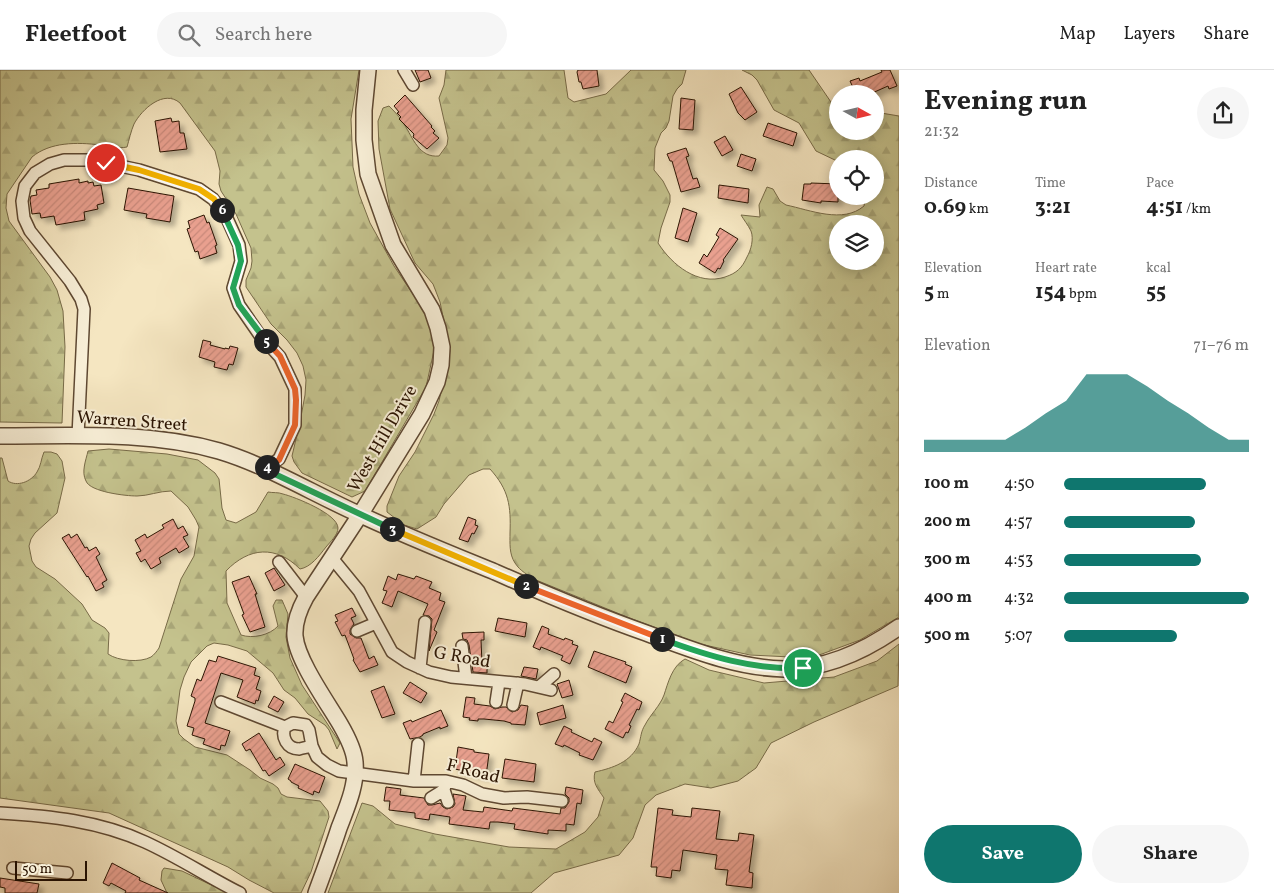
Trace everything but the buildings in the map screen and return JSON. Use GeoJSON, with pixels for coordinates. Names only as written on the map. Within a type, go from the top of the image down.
{"type":"FeatureCollection","features":[{"type":"Feature","properties":{"kind":"street","name":"West Hill Drive"},"geometry":{"type":"LineString","coordinates":[[316,893],[351,796],[356,773],[355,760],[348,739],[296,646],[296,620],[306,597],[360,515],[430,398],[441,365],[442,347],[432,310],[392,245],[368,174],[364,140],[364,110],[368,70]]}},
{"type":"Feature","properties":{"kind":"street"},"geometry":{"type":"LineString","coordinates":[[404,70],[413,85]]}},
{"type":"Feature","properties":{"kind":"street"},"geometry":{"type":"LineString","coordinates":[[78,436],[84,309],[81,299],[70,280],[30,231],[24,218],[22,201],[25,186],[35,173],[50,164],[64,160],[87,160],[139,170],[199,189],[214,199],[224,214],[238,245],[241,261],[233,288],[239,305],[260,334],[280,356],[295,389],[295,425],[279,460],[264,469]]}},
{"type":"Feature","properties":{"kind":"street","name":"Warren Street"},"geometry":{"type":"LineString","coordinates":[[0,436],[121,436],[171,440],[221,452],[264,469],[360,515],[617,623],[697,652],[743,664],[784,669],[821,665],[858,652],[899,627]]}},
{"type":"Feature","properties":{"kind":"street","name":"G Road"},"geometry":{"type":"LineString","coordinates":[[332,558],[359,591],[363,611],[376,623],[392,652],[407,662],[436,674],[518,683],[551,690]]}},
{"type":"Feature","properties":{"kind":"street"},"geometry":{"type":"LineString","coordinates":[[279,562],[306,597]]}},
{"type":"Feature","properties":{"kind":"street"},"geometry":{"type":"LineString","coordinates":[[420,668],[425,622]]}},
{"type":"Feature","properties":{"kind":"street"},"geometry":{"type":"LineString","coordinates":[[357,631],[376,623]]}},
{"type":"Feature","properties":{"kind":"street"},"geometry":{"type":"LineString","coordinates":[[462,646],[466,678]]}},
{"type":"Feature","properties":{"kind":"street"},"geometry":{"type":"LineString","coordinates":[[539,687],[554,674]]}},
{"type":"Feature","properties":{"kind":"street"},"geometry":{"type":"LineString","coordinates":[[496,702],[499,682]]}},
{"type":"Feature","properties":{"kind":"street"},"geometry":{"type":"LineString","coordinates":[[513,705],[518,683]]}},
{"type":"Feature","properties":{"kind":"street"},"geometry":{"type":"LineString","coordinates":[[221,702],[285,727]]}},
{"type":"Feature","properties":{"kind":"street"},"geometry":{"type":"LineString","coordinates":[[292,723],[306,726],[309,730],[312,746],[296,749],[284,741],[282,732],[285,727],[292,723]]}},
{"type":"Feature","properties":{"kind":"street"},"geometry":{"type":"LineString","coordinates":[[414,780],[418,744]]}},
{"type":"Feature","properties":{"kind":"street","name":"F Road"},"geometry":{"type":"LineString","coordinates":[[312,746],[317,757],[338,771],[356,773],[393,782],[414,780],[445,785],[463,785],[482,794],[504,792],[528,793],[555,804]]}},
{"type":"Feature","properties":{"kind":"street"},"geometry":{"type":"LineString","coordinates":[[431,798],[445,785]]}},
{"type":"Feature","properties":{"kind":"street"},"geometry":{"type":"LineString","coordinates":[[445,785],[448,802]]}},
{"type":"Feature","properties":{"kind":"street"},"geometry":{"type":"LineString","coordinates":[[0,813],[43,815],[120,832],[167,852],[240,893]]}},
{"type":"Feature","properties":{"kind":"street"},"geometry":{"type":"LineString","coordinates":[[13,868],[67,873]]}},
{"type":"Feature","properties":{"kind":"green space"},"geometry":{"type":"Polygon","coordinates":[[[0,70],[359,70],[351,119],[353,167],[359,194],[370,223],[394,266],[433,324],[435,346],[426,387],[365,491],[352,497],[302,473],[294,462],[292,456],[305,395],[306,380],[303,366],[297,353],[271,324],[246,287],[246,280],[252,261],[251,248],[236,214],[221,191],[219,184],[220,171],[215,151],[180,103],[174,99],[167,98],[161,100],[142,112],[134,124],[127,147],[64,144],[39,152],[32,157],[7,194],[6,208],[9,221],[50,277],[57,290],[63,311],[65,347],[62,423],[0,422],[0,70]]]}},
{"type":"Feature","properties":{"kind":"green space"},"geometry":{"type":"Polygon","coordinates":[[[446,70],[564,70],[568,98],[574,102],[606,94],[631,70],[686,70],[682,84],[673,96],[669,121],[661,133],[655,148],[654,170],[663,181],[670,195],[670,202],[658,243],[678,266],[687,272],[705,279],[725,277],[739,270],[752,244],[751,231],[741,215],[760,217],[759,205],[767,187],[773,189],[780,201],[786,205],[826,214],[846,214],[856,211],[864,205],[884,205],[884,150],[829,150],[829,157],[816,151],[799,123],[774,110],[757,80],[742,70],[809,70],[829,99],[829,140],[884,140],[884,114],[899,116],[899,617],[860,640],[811,658],[750,655],[700,644],[632,619],[536,580],[524,573],[513,560],[511,552],[508,499],[501,484],[490,469],[483,469],[469,475],[444,504],[436,517],[417,529],[404,525],[387,512],[387,506],[399,476],[415,452],[434,414],[439,401],[450,351],[440,302],[433,284],[415,263],[390,209],[379,149],[378,121],[383,108],[389,106],[401,119],[417,146],[426,154],[439,156],[447,145],[448,138],[439,98],[444,85],[446,70]]]}},
{"type":"Feature","properties":{"kind":"green space"},"geometry":{"type":"Polygon","coordinates":[[[109,449],[167,454],[198,460],[215,473],[219,479],[222,508],[226,520],[236,523],[256,512],[268,492],[281,493],[306,502],[324,512],[336,523],[338,531],[334,538],[314,561],[304,568],[300,569],[282,556],[263,552],[253,553],[244,557],[226,571],[227,603],[241,635],[256,636],[266,634],[275,629],[278,626],[273,606],[276,600],[282,600],[288,614],[286,637],[290,658],[302,685],[340,743],[337,749],[325,725],[308,714],[295,698],[284,690],[273,673],[247,651],[228,645],[214,643],[207,646],[191,662],[180,690],[176,721],[179,734],[195,747],[227,755],[260,778],[273,784],[281,794],[287,797],[320,801],[328,811],[329,817],[311,872],[301,893],[274,893],[228,867],[109,813],[0,798],[0,458],[2,458],[8,481],[15,484],[24,482],[34,476],[44,452],[57,454],[62,461],[65,478],[57,513],[31,539],[29,546],[32,561],[36,567],[55,579],[82,604],[92,620],[105,628],[109,633],[108,654],[123,660],[135,661],[151,657],[155,653],[159,648],[181,579],[194,556],[199,527],[188,507],[171,491],[132,496],[101,491],[89,485],[84,474],[88,451],[109,449]]]}},
{"type":"Feature","properties":{"kind":"green space"},"geometry":{"type":"Polygon","coordinates":[[[899,644],[898,686],[814,722],[771,743],[756,768],[738,781],[711,788],[685,784],[656,795],[645,805],[633,838],[619,855],[554,873],[531,893],[328,893],[362,803],[373,806],[395,824],[435,834],[509,847],[556,849],[585,832],[598,817],[604,798],[595,783],[595,772],[621,763],[636,750],[644,727],[658,707],[674,670],[685,659],[709,670],[764,683],[834,677],[877,661],[899,644]]]}},
{"type":"Feature","properties":{"kind":"green space"},"geometry":{"type":"Polygon","coordinates":[[[164,868],[182,871],[228,893],[167,893],[161,880],[164,868]]]}},
{"type":"Feature","properties":{"kind":"route"},"geometry":{"type":"LineString","coordinates":[[106,163],[139,170],[199,189],[214,199],[224,214],[238,245],[241,261],[233,288],[239,305],[260,334],[280,356],[295,389],[295,425],[279,460],[264,469],[360,515],[526,586],[626,626],[697,652],[743,664],[765,668],[803,668]]}}]}
